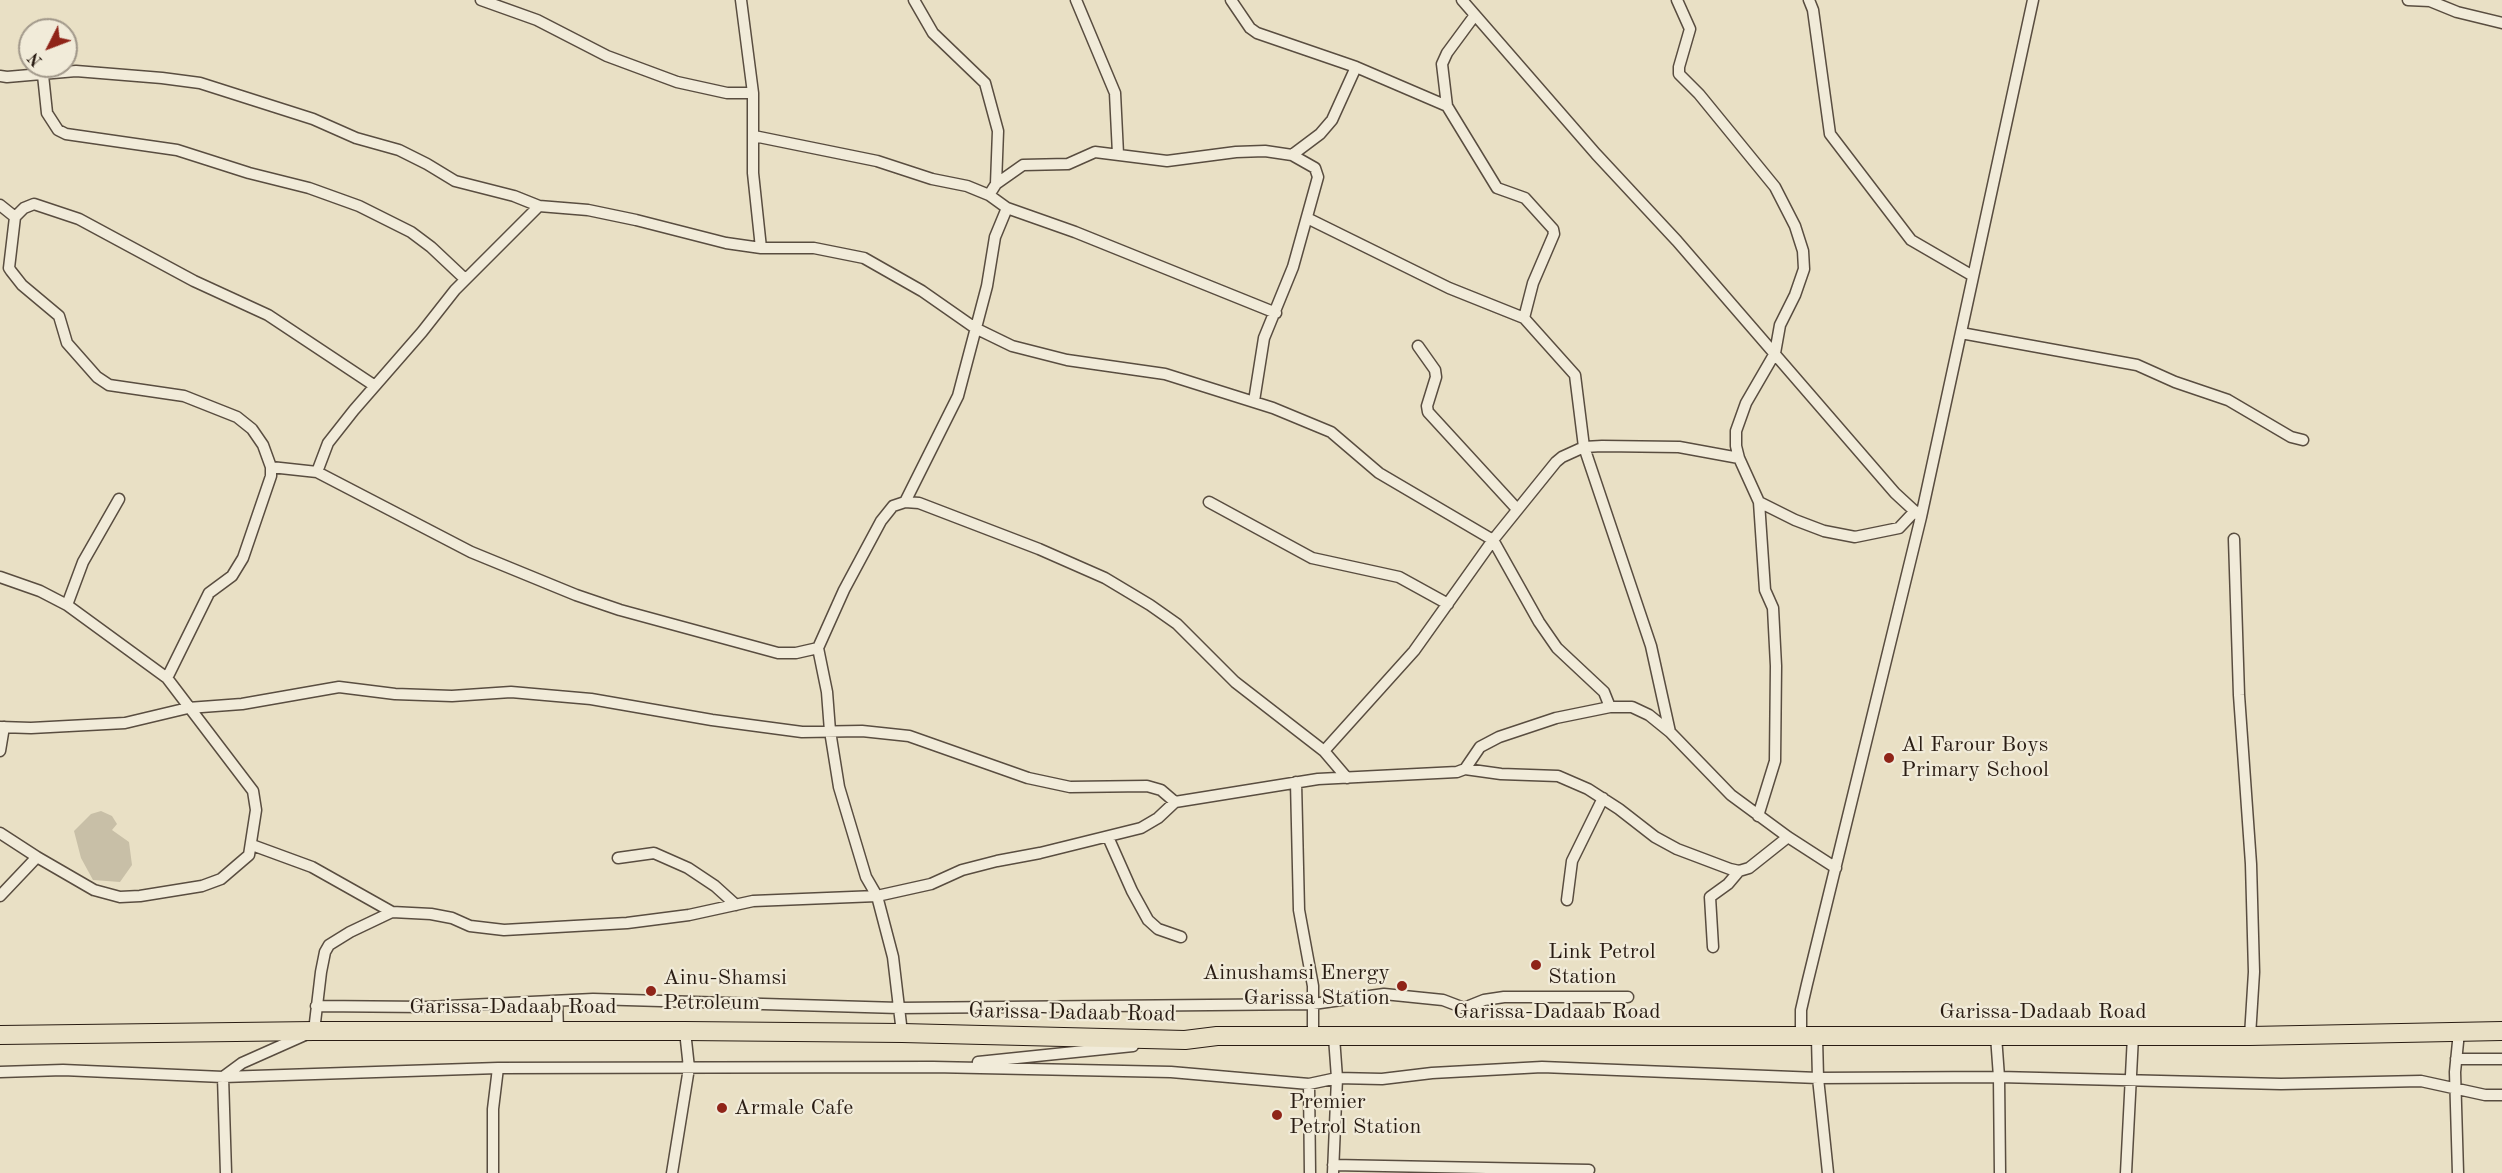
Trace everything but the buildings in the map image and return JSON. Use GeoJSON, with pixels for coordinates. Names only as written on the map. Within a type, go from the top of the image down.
{"type":"FeatureCollection","features":[{"type":"Feature","properties":{"kind":"highway","name":"Garissa-Dadaab Road"},"geometry":{"type":"LineString","coordinates":[[0,1035],[314,1030],[685,1031],[902,1033],[1185,1040],[1217,1036],[1687,1035],[1809,1038],[2250,1036],[2502,1031]]}},
{"type":"Feature","properties":{"kind":"street"},"geometry":{"type":"LineString","coordinates":[[481,0],[537,21],[607,56],[677,82],[727,93],[753,93]]}},
{"type":"Feature","properties":{"kind":"street"},"geometry":{"type":"LineString","coordinates":[[741,0],[753,93],[753,173],[761,248]]}},
{"type":"Feature","properties":{"kind":"street"},"geometry":{"type":"LineString","coordinates":[[914,0],[933,33],[985,83],[999,131],[996,184]]}},
{"type":"Feature","properties":{"kind":"street"},"geometry":{"type":"LineString","coordinates":[[1076,0],[1115,93],[1118,154]]}},
{"type":"Feature","properties":{"kind":"street"},"geometry":{"type":"LineString","coordinates":[[1231,0],[1254,31],[1356,67],[1446,106]]}},
{"type":"Feature","properties":{"kind":"street"},"geometry":{"type":"LineString","coordinates":[[1462,0],[1775,353],[1895,493],[1918,514]]}},
{"type":"Feature","properties":{"kind":"street"},"geometry":{"type":"LineString","coordinates":[[1677,0],[1688,20],[1690,29],[1679,74],[1753,158],[1775,187],[1795,226],[1803,251],[1804,269],[1795,295],[1780,325],[1775,353],[1746,403],[1736,431],[1739,458],[1759,502],[1765,590],[1773,608],[1775,761],[1758,816]]}},
{"type":"Feature","properties":{"kind":"street"},"geometry":{"type":"LineString","coordinates":[[1809,0],[1813,10],[1830,134],[1911,240],[1973,276]]}},
{"type":"Feature","properties":{"kind":"street"},"geometry":{"type":"LineString","coordinates":[[1828,1173],[1818,1077],[1801,1010],[1961,333],[2033,0]]}},
{"type":"Feature","properties":{"kind":"street"},"geometry":{"type":"LineString","coordinates":[[2408,0],[2430,1],[2457,12],[2502,23]]}},
{"type":"Feature","properties":{"kind":"street"},"geometry":{"type":"LineString","coordinates":[[1475,15],[1447,53],[1442,64],[1446,106],[1497,188],[1526,198],[1554,232],[1533,283],[1524,318]]}},
{"type":"Feature","properties":{"kind":"street"},"geometry":{"type":"LineString","coordinates":[[1292,155],[1320,134],[1332,120],[1356,67]]}},
{"type":"Feature","properties":{"kind":"street"},"geometry":{"type":"LineString","coordinates":[[78,71],[200,83],[312,119],[356,138],[399,150],[455,181],[514,196],[539,206],[607,214],[726,243],[761,248],[814,248],[864,258],[922,291],[975,328],[1012,346],[1049,357],[1145,370],[1254,401],[1331,432],[1380,472],[1493,540],[1539,622],[1557,648],[1604,692],[1610,707]]}},
{"type":"Feature","properties":{"kind":"street"},"geometry":{"type":"LineString","coordinates":[[2,79],[18,77]]}},
{"type":"Feature","properties":{"kind":"street"},"geometry":{"type":"LineString","coordinates":[[43,78],[46,113],[58,130],[66,134],[177,150],[249,174],[309,188],[358,206],[411,232],[431,247],[465,279]]}},
{"type":"Feature","properties":{"kind":"street"},"geometry":{"type":"LineString","coordinates":[[754,136],[877,161],[932,179],[968,186],[989,195],[1007,208],[1075,232],[1276,313]]}},
{"type":"Feature","properties":{"kind":"street"},"geometry":{"type":"LineString","coordinates":[[989,195],[996,184],[1027,164],[1068,164],[1095,152],[1167,161],[1236,152],[1265,151],[1292,155],[1315,168],[1318,177],[1293,267],[1264,338],[1254,401]]}},
{"type":"Feature","properties":{"kind":"street"},"geometry":{"type":"LineString","coordinates":[[167,678],[210,593],[232,576],[243,558],[271,476],[271,468],[263,445],[252,429],[237,417],[184,396],[109,385],[97,377],[67,343],[59,316],[22,285],[11,271],[15,217],[24,208],[34,204],[79,219],[194,281],[268,315],[375,386]]}},
{"type":"Feature","properties":{"kind":"street"},"geometry":{"type":"LineString","coordinates":[[0,205],[15,217]]}},
{"type":"Feature","properties":{"kind":"street"},"geometry":{"type":"LineString","coordinates":[[317,472],[328,443],[375,386],[465,279],[539,206]]}},
{"type":"Feature","properties":{"kind":"street"},"geometry":{"type":"LineString","coordinates":[[906,502],[958,396],[988,279],[995,237],[1007,208]]}},
{"type":"Feature","properties":{"kind":"street"},"geometry":{"type":"LineString","coordinates":[[1307,218],[1449,288],[1524,318],[1575,375],[1584,447],[1652,646],[1670,732]]}},
{"type":"Feature","properties":{"kind":"street"},"geometry":{"type":"LineString","coordinates":[[1961,333],[2137,365],[2175,382],[2228,400],[2291,437],[2303,440]]}},
{"type":"Feature","properties":{"kind":"street"},"geometry":{"type":"LineString","coordinates":[[1418,346],[1435,370],[1436,377],[1427,406],[1428,412],[1518,509]]}},
{"type":"Feature","properties":{"kind":"street"},"geometry":{"type":"LineString","coordinates":[[1324,751],[1407,659],[1493,540],[1556,462],[1584,447],[1679,447],[1739,458]]}},
{"type":"Feature","properties":{"kind":"street"},"geometry":{"type":"LineString","coordinates":[[271,468],[317,472],[471,552],[576,595],[621,610],[778,653],[796,653],[818,648]]}},
{"type":"Feature","properties":{"kind":"street"},"geometry":{"type":"LineString","coordinates":[[67,605],[83,562],[119,499]]}},
{"type":"Feature","properties":{"kind":"street"},"geometry":{"type":"LineString","coordinates":[[902,1033],[892,957],[877,896],[866,877],[839,787],[830,731],[827,692],[818,648],[844,590],[880,521],[893,506],[906,502],[918,503],[1039,549],[1114,583],[1177,624],[1235,682],[1324,751],[1347,778]]}},
{"type":"Feature","properties":{"kind":"street"},"geometry":{"type":"LineString","coordinates":[[1209,502],[1312,558],[1399,577],[1448,604]]}},
{"type":"Feature","properties":{"kind":"street"},"geometry":{"type":"LineString","coordinates":[[1759,502],[1824,531],[1855,537],[1899,528],[1918,514]]}},
{"type":"Feature","properties":{"kind":"street"},"geometry":{"type":"LineString","coordinates":[[2234,539],[2239,695],[2251,864],[2254,972],[2250,1036]]}},
{"type":"Feature","properties":{"kind":"street"},"geometry":{"type":"LineString","coordinates":[[0,577],[40,591],[67,605],[167,678],[253,791],[256,810],[249,855],[212,884],[140,896],[120,897],[94,890],[36,857],[0,833]]}},
{"type":"Feature","properties":{"kind":"street"},"geometry":{"type":"LineString","coordinates":[[0,751],[2,727],[31,728],[125,723],[188,708],[242,704],[339,687],[395,694],[452,696],[511,692],[591,699],[712,720],[802,732],[862,731],[909,736],[1028,778],[1070,787],[1147,786],[1161,790],[1175,802]]}},
{"type":"Feature","properties":{"kind":"street"},"geometry":{"type":"LineString","coordinates":[[1465,769],[1487,741],[1556,718],[1610,707],[1632,707],[1649,715],[1670,732],[1731,795],[1788,837],[1836,868]]}},
{"type":"Feature","properties":{"kind":"street"},"geometry":{"type":"LineString","coordinates":[[252,845],[312,867],[392,912],[432,914],[452,918],[470,926],[504,930],[627,923],[689,915],[753,901],[877,896],[907,891],[962,870],[1141,828],[1158,818],[1175,802],[1296,782],[1457,772],[1465,769],[1501,774],[1557,776],[1603,798],[1655,837],[1677,849],[1739,871]]}},
{"type":"Feature","properties":{"kind":"street"},"geometry":{"type":"LineString","coordinates":[[1296,782],[1299,910],[1312,986],[1313,1037]]}},
{"type":"Feature","properties":{"kind":"street"},"geometry":{"type":"LineString","coordinates":[[1567,900],[1572,861],[1603,798]]}},
{"type":"Feature","properties":{"kind":"street"},"geometry":{"type":"LineString","coordinates":[[1107,837],[1148,920],[1158,929],[1181,936]]}},
{"type":"Feature","properties":{"kind":"street"},"geometry":{"type":"LineString","coordinates":[[1713,947],[1710,897],[1728,884],[1739,871],[1749,868],[1788,837]]}},
{"type":"Feature","properties":{"kind":"street"},"geometry":{"type":"LineString","coordinates":[[618,858],[654,853],[688,868],[715,886],[736,905]]}},
{"type":"Feature","properties":{"kind":"street"},"geometry":{"type":"LineString","coordinates":[[0,897],[36,857]]}},
{"type":"Feature","properties":{"kind":"street"},"geometry":{"type":"LineString","coordinates":[[223,1077],[242,1063],[314,1030],[323,961],[329,945],[344,935],[392,912]]}},
{"type":"Feature","properties":{"kind":"street"},"geometry":{"type":"LineString","coordinates":[[316,1006],[427,1007],[604,999],[899,1008],[1313,1004],[1384,994],[1443,1000],[1464,1008],[1484,1000],[1504,997],[1628,997]]}},
{"type":"Feature","properties":{"kind":"street"},"geometry":{"type":"LineString","coordinates":[[556,1001],[558,1031]]}},
{"type":"Feature","properties":{"kind":"street"},"geometry":{"type":"LineString","coordinates":[[672,1173],[689,1068],[685,1031]]}},
{"type":"Feature","properties":{"kind":"street"},"geometry":{"type":"LineString","coordinates":[[2458,1032],[2456,1059],[2458,1173]]}},
{"type":"Feature","properties":{"kind":"street"},"geometry":{"type":"LineString","coordinates":[[1996,1036],[1999,1077],[2000,1173]]}},
{"type":"Feature","properties":{"kind":"street"},"geometry":{"type":"LineString","coordinates":[[2126,1173],[2133,1036]]}},
{"type":"Feature","properties":{"kind":"street"},"geometry":{"type":"LineString","coordinates":[[1334,1037],[1337,1078],[1333,1169],[1589,1170]]}},
{"type":"Feature","properties":{"kind":"street"},"geometry":{"type":"LineString","coordinates":[[933,1067],[1185,1040]]}},
{"type":"Feature","properties":{"kind":"street"},"geometry":{"type":"LineString","coordinates":[[2456,1059],[2502,1059]]}},
{"type":"Feature","properties":{"kind":"street"},"geometry":{"type":"LineString","coordinates":[[0,1072],[63,1070],[223,1077],[498,1068],[933,1067],[1171,1072],[1309,1084],[1337,1078],[1382,1079],[1432,1073],[1542,1067],[1818,1077],[1999,1077],[2282,1084],[2421,1081],[2457,1087],[2485,1095],[2502,1095]]}},
{"type":"Feature","properties":{"kind":"street"},"geometry":{"type":"LineString","coordinates":[[493,1173],[494,1109],[498,1068]]}},
{"type":"Feature","properties":{"kind":"street"},"geometry":{"type":"LineString","coordinates":[[223,1077],[226,1173]]}},
{"type":"Feature","properties":{"kind":"street"},"geometry":{"type":"LineString","coordinates":[[1309,1084],[1310,1173]]}},
{"type":"Feature","properties":{"kind":"shaded area"},"geometry":{"type":"Polygon","coordinates":[[[101,811],[112,816],[117,824],[112,830],[129,842],[132,865],[120,882],[93,880],[81,858],[74,831],[91,814],[101,811]]]}},
{"type":"Feature","properties":{"kind":"place","name":"Al Farour Boys Primary School"},"geometry":{"type":"Point","coordinates":[1889,758]}},
{"type":"Feature","properties":{"kind":"place","name":"Link Petrol Station"},"geometry":{"type":"Point","coordinates":[1536,965]}},
{"type":"Feature","properties":{"kind":"place","name":"Ainushamsi Energy Garissa Station"},"geometry":{"type":"Point","coordinates":[1402,986]}},
{"type":"Feature","properties":{"kind":"place","name":"Ainu-Shamsi Petroleum"},"geometry":{"type":"Point","coordinates":[651,991]}},
{"type":"Feature","properties":{"kind":"place","name":"Armale Cafe"},"geometry":{"type":"Point","coordinates":[722,1108]}},
{"type":"Feature","properties":{"kind":"place","name":"Premier Petrol Station"},"geometry":{"type":"Point","coordinates":[1277,1115]}}]}
